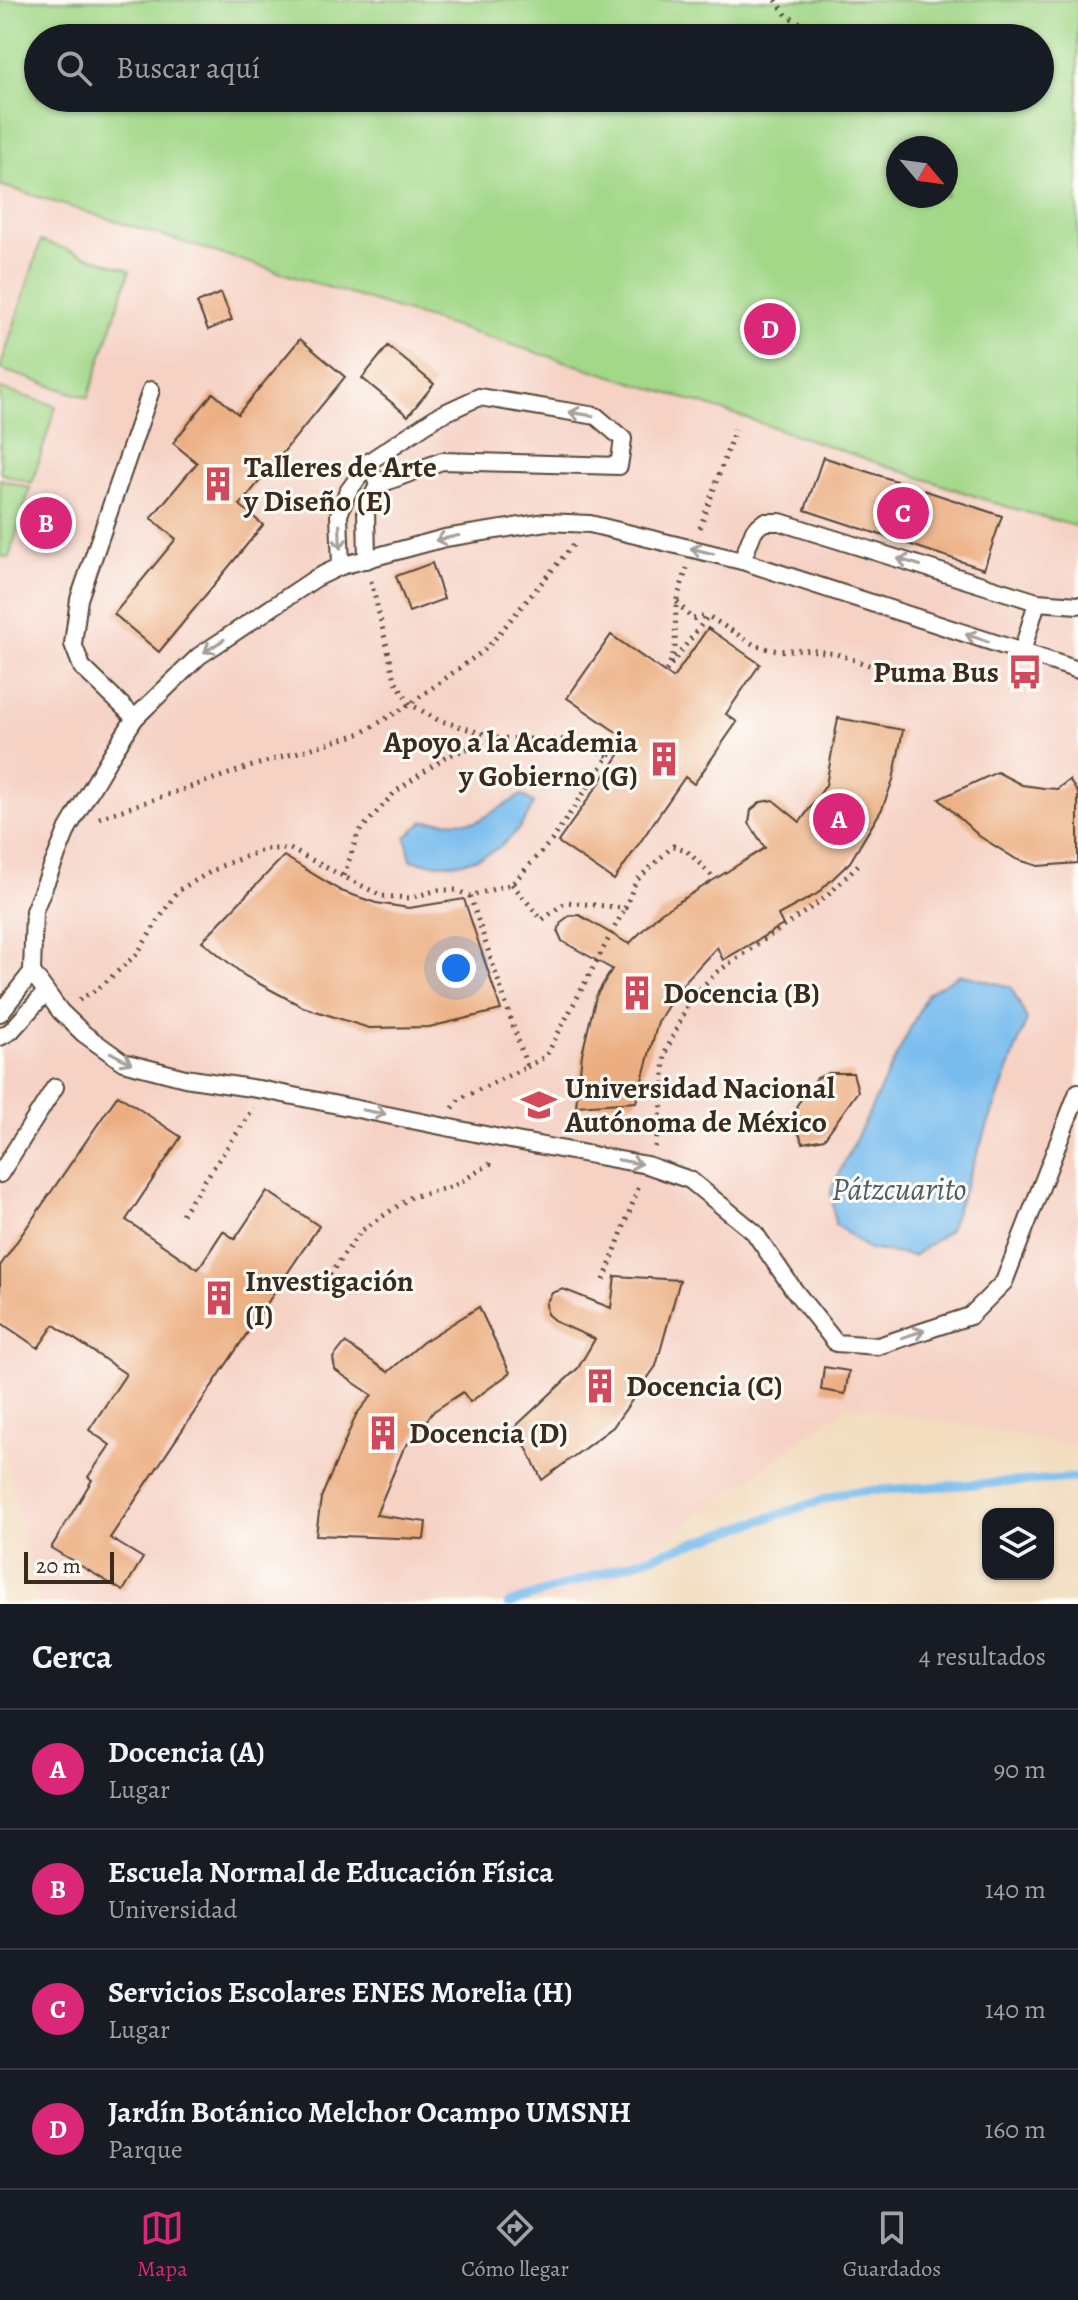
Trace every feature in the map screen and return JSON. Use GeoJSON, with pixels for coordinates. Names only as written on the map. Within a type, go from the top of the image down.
{"type":"FeatureCollection","features":[{"type":"Feature","properties":{"kind":"lane"},"geometry":{"type":"LineString","coordinates":[[135,718],[82,667],[73,644],[79,599],[151,390]]}},
{"type":"Feature","properties":{"kind":"lane"},"geometry":{"type":"LineString","coordinates":[[341,566],[339,515],[347,493],[370,461],[438,416],[479,397],[596,416],[623,439],[619,466],[442,461],[378,485],[366,510],[367,560]]}},
{"type":"Feature","properties":{"kind":"lane"},"geometry":{"type":"LineString","coordinates":[[370,461],[378,485]]}},
{"type":"Feature","properties":{"kind":"lane"},"geometry":{"type":"LineString","coordinates":[[1078,670],[742,561],[590,524],[546,522],[445,538],[341,566],[316,578],[199,656],[135,718],[68,828],[34,911],[32,972],[60,1011],[84,1034],[123,1062],[185,1078],[264,1090],[647,1165],[690,1180],[754,1232],[836,1343],[878,1346],[970,1316],[1004,1282],[1078,1092]]}},
{"type":"Feature","properties":{"kind":"lane"},"geometry":{"type":"LineString","coordinates":[[742,561],[754,530],[764,522],[780,522],[1037,602],[1078,605]]}},
{"type":"Feature","properties":{"kind":"lane"},"geometry":{"type":"LineString","coordinates":[[1022,652],[1037,602]]}},
{"type":"Feature","properties":{"kind":"lane"},"geometry":{"type":"LineString","coordinates":[[0,1013],[32,972]]}},
{"type":"Feature","properties":{"kind":"lane"},"geometry":{"type":"LineString","coordinates":[[0,1037],[11,1031],[45,993]]}},
{"type":"Feature","properties":{"kind":"lane"},"geometry":{"type":"LineString","coordinates":[[1,1169],[55,1087]]}},
{"type":"Feature","properties":{"kind":"path"},"geometry":{"type":"LineString","coordinates":[[776,0],[787,16],[803,24]]}},
{"type":"Feature","properties":{"kind":"path"},"geometry":{"type":"LineString","coordinates":[[708,616],[666,671],[675,648],[676,602],[735,429]]}},
{"type":"Feature","properties":{"kind":"path"},"geometry":{"type":"LineString","coordinates":[[68,828],[362,733],[410,704],[487,648],[590,524]]}},
{"type":"Feature","properties":{"kind":"path"},"geometry":{"type":"LineString","coordinates":[[367,560],[395,680],[410,704],[438,720],[498,738],[570,740],[609,756]]}},
{"type":"Feature","properties":{"kind":"path"},"geometry":{"type":"LineString","coordinates":[[676,602],[692,619],[708,616],[756,646],[778,651],[803,649],[837,654],[889,672]]}},
{"type":"Feature","properties":{"kind":"path"},"geometry":{"type":"LineString","coordinates":[[344,876],[358,833],[395,792],[445,757],[498,738]]}},
{"type":"Feature","properties":{"kind":"path"},"geometry":{"type":"LineString","coordinates":[[60,1011],[99,988],[137,954],[177,891],[221,866],[265,849],[290,849],[382,896],[410,898],[456,890],[470,896],[512,884],[552,840],[621,738]]}},
{"type":"Feature","properties":{"kind":"path"},"geometry":{"type":"LineString","coordinates":[[440,1125],[459,1099],[546,1056],[625,908],[636,881],[673,846],[686,850],[713,877]]}},
{"type":"Feature","properties":{"kind":"path"},"geometry":{"type":"LineString","coordinates":[[604,1280],[657,1142],[665,1053],[691,998],[717,972],[825,898],[861,862]]}},
{"type":"Feature","properties":{"kind":"path"},"geometry":{"type":"LineString","coordinates":[[512,884],[542,920],[566,902],[625,908]]}},
{"type":"Feature","properties":{"kind":"path"},"geometry":{"type":"LineString","coordinates":[[470,896],[527,1067]]}},
{"type":"Feature","properties":{"kind":"path"},"geometry":{"type":"LineString","coordinates":[[182,1214],[243,1127],[264,1090]]}},
{"type":"Feature","properties":{"kind":"path"},"geometry":{"type":"LineString","coordinates":[[325,1281],[361,1231],[411,1197],[454,1186],[490,1164],[500,1138]]}},
{"type":"Feature","properties":{"kind":"shaded area","name":"Universidad Nacional Autónoma de México"},"geometry":{"type":"Polygon","coordinates":[[[0,185],[740,416],[998,504],[1078,527],[1078,1446],[847,1406],[585,1600],[433,1604],[39,1604],[0,1431],[0,185]]]}},
{"type":"Feature","properties":{"kind":"green space"},"geometry":{"type":"Polygon","coordinates":[[[0,0],[1078,0],[1078,527],[998,504],[740,416],[0,185],[0,0]]]}},
{"type":"Feature","properties":{"kind":"green space"},"geometry":{"type":"Polygon","coordinates":[[[41,241],[130,270],[88,398],[0,369],[41,241]]]}},
{"type":"Feature","properties":{"kind":"green space"},"geometry":{"type":"Polygon","coordinates":[[[0,389],[56,406],[32,483],[0,473],[0,389]]]}},
{"type":"Feature","properties":{"kind":"green space"},"geometry":{"type":"Polygon","coordinates":[[[0,479],[30,488],[9,558],[0,556],[0,479]]]}},
{"type":"Feature","properties":{"kind":"water"},"geometry":{"type":"Polygon","coordinates":[[[522,795],[534,803],[524,821],[513,835],[484,856],[450,864],[411,860],[406,837],[424,821],[476,822],[522,795]]]}},
{"type":"Feature","properties":{"kind":"water","name":"Pátzcuarito"},"geometry":{"type":"Polygon","coordinates":[[[960,974],[1011,987],[1027,1019],[949,1230],[914,1256],[868,1249],[835,1224],[831,1190],[927,994],[960,974]]]}},
{"type":"Feature","properties":{"kind":"building"},"geometry":{"type":"Polygon","coordinates":[[[221,293],[232,320],[208,330],[197,303],[221,293]]]}},
{"type":"Feature","properties":{"kind":"building","name":"Talleres de Arte y Diseño (E)"},"geometry":{"type":"Polygon","coordinates":[[[300,339],[345,377],[240,505],[263,525],[159,652],[114,614],[176,539],[151,518],[197,463],[173,443],[213,393],[238,414],[300,339]]]}},
{"type":"Feature","properties":{"kind":"building"},"geometry":{"type":"Polygon","coordinates":[[[388,346],[434,384],[408,416],[362,378],[388,346]]]}},
{"type":"Feature","properties":{"kind":"building"},"geometry":{"type":"Polygon","coordinates":[[[823,457],[1002,516],[984,569],[805,510],[823,457]]]}},
{"type":"Feature","properties":{"kind":"building"},"geometry":{"type":"Polygon","coordinates":[[[432,563],[444,599],[409,612],[396,576],[432,563]]]}},
{"type":"Feature","properties":{"kind":"building","name":"Apoyo a la Academia y Gobierno (G)"},"geometry":{"type":"Polygon","coordinates":[[[708,628],[760,664],[726,714],[737,722],[694,784],[685,777],[614,880],[558,842],[629,741],[567,698],[611,635],[673,678],[708,628]]]}},
{"type":"Feature","properties":{"kind":"building"},"geometry":{"type":"Polygon","coordinates":[[[838,718],[903,730],[893,780],[882,809],[850,862],[817,894],[778,915],[783,925],[723,960],[717,947],[678,989],[658,1022],[636,1102],[576,1106],[582,1054],[596,996],[612,969],[562,941],[558,932],[561,922],[569,916],[579,915],[629,944],[659,914],[765,848],[749,823],[751,810],[761,802],[773,800],[800,822],[826,785],[838,718]]]}},
{"type":"Feature","properties":{"kind":"building"},"geometry":{"type":"Polygon","coordinates":[[[997,772],[1022,785],[1044,788],[1057,789],[1069,780],[1078,793],[1078,863],[1038,866],[1016,859],[979,836],[939,799],[997,772]]]}},
{"type":"Feature","properties":{"kind":"building"},"geometry":{"type":"Polygon","coordinates":[[[284,856],[341,891],[376,903],[409,908],[464,899],[501,1010],[429,1027],[369,1028],[303,1007],[245,976],[202,941],[284,856]]]}},
{"type":"Feature","properties":{"kind":"building"},"geometry":{"type":"Polygon","coordinates":[[[829,1073],[853,1073],[858,1091],[824,1139],[803,1143],[794,1122],[797,1105],[817,1078],[829,1073]]]}},
{"type":"Feature","properties":{"kind":"building","name":"Investigación (I)"},"geometry":{"type":"Polygon","coordinates":[[[118,1095],[181,1137],[126,1220],[198,1269],[223,1231],[235,1239],[267,1191],[319,1226],[110,1538],[143,1558],[123,1591],[51,1548],[92,1480],[88,1477],[110,1445],[89,1430],[126,1374],[54,1325],[38,1348],[0,1322],[0,1266],[118,1095]]]}},
{"type":"Feature","properties":{"kind":"building","name":"Docencia (C)"},"geometry":{"type":"Polygon","coordinates":[[[615,1276],[680,1280],[656,1366],[613,1427],[542,1480],[516,1426],[578,1368],[595,1339],[556,1322],[547,1314],[546,1303],[552,1293],[563,1289],[611,1308],[615,1276]]]}},
{"type":"Feature","properties":{"kind":"building","name":"Docencia (D)"},"geometry":{"type":"Polygon","coordinates":[[[479,1307],[510,1373],[470,1402],[463,1392],[434,1411],[403,1450],[376,1515],[426,1522],[424,1539],[316,1535],[321,1498],[356,1415],[372,1395],[335,1370],[333,1358],[345,1343],[388,1372],[423,1342],[479,1307]]]}},
{"type":"Feature","properties":{"kind":"building"},"geometry":{"type":"Polygon","coordinates":[[[824,1367],[849,1371],[845,1394],[821,1390],[824,1367]]]}},
{"type":"Feature","properties":{"kind":"waterway"},"geometry":{"type":"LineString","coordinates":[[508,1604],[847,1492],[1078,1478]]}},
{"type":"Feature","properties":{"kind":"place","name":"Jardín Botánico Melchor Ocampo UMSNH"},"geometry":{"type":"Point","coordinates":[770,329]}},
{"type":"Feature","properties":{"kind":"place","name":"Talleres de Arte y Diseño (E)"},"geometry":{"type":"Point","coordinates":[218,484]}},
{"type":"Feature","properties":{"kind":"place","name":"Servicios Escolares ENES Morelia (H)"},"geometry":{"type":"Point","coordinates":[903,513]}},
{"type":"Feature","properties":{"kind":"place","name":"Escuela Normal de Educación Física"},"geometry":{"type":"Point","coordinates":[46,523]}},
{"type":"Feature","properties":{"kind":"place","name":"Puma Bus"},"geometry":{"type":"Point","coordinates":[1025,672]}},
{"type":"Feature","properties":{"kind":"place","name":"Apoyo a la Academia y Gobierno (G)"},"geometry":{"type":"Point","coordinates":[664,759]}},
{"type":"Feature","properties":{"kind":"place","name":"Docencia (A)"},"geometry":{"type":"Point","coordinates":[839,819]}},
{"type":"Feature","properties":{"kind":"place","name":"Docencia (B)"},"geometry":{"type":"Point","coordinates":[637,993]}},
{"type":"Feature","properties":{"kind":"place","name":"Universidad Nacional Autónoma de México"},"geometry":{"type":"Point","coordinates":[539,1105]}},
{"type":"Feature","properties":{"kind":"place","name":"Investigación (I)"},"geometry":{"type":"Point","coordinates":[219,1298]}},
{"type":"Feature","properties":{"kind":"place","name":"Docencia (C)"},"geometry":{"type":"Point","coordinates":[600,1386]}},
{"type":"Feature","properties":{"kind":"place","name":"Docencia (D)"},"geometry":{"type":"Point","coordinates":[383,1433]}}]}
